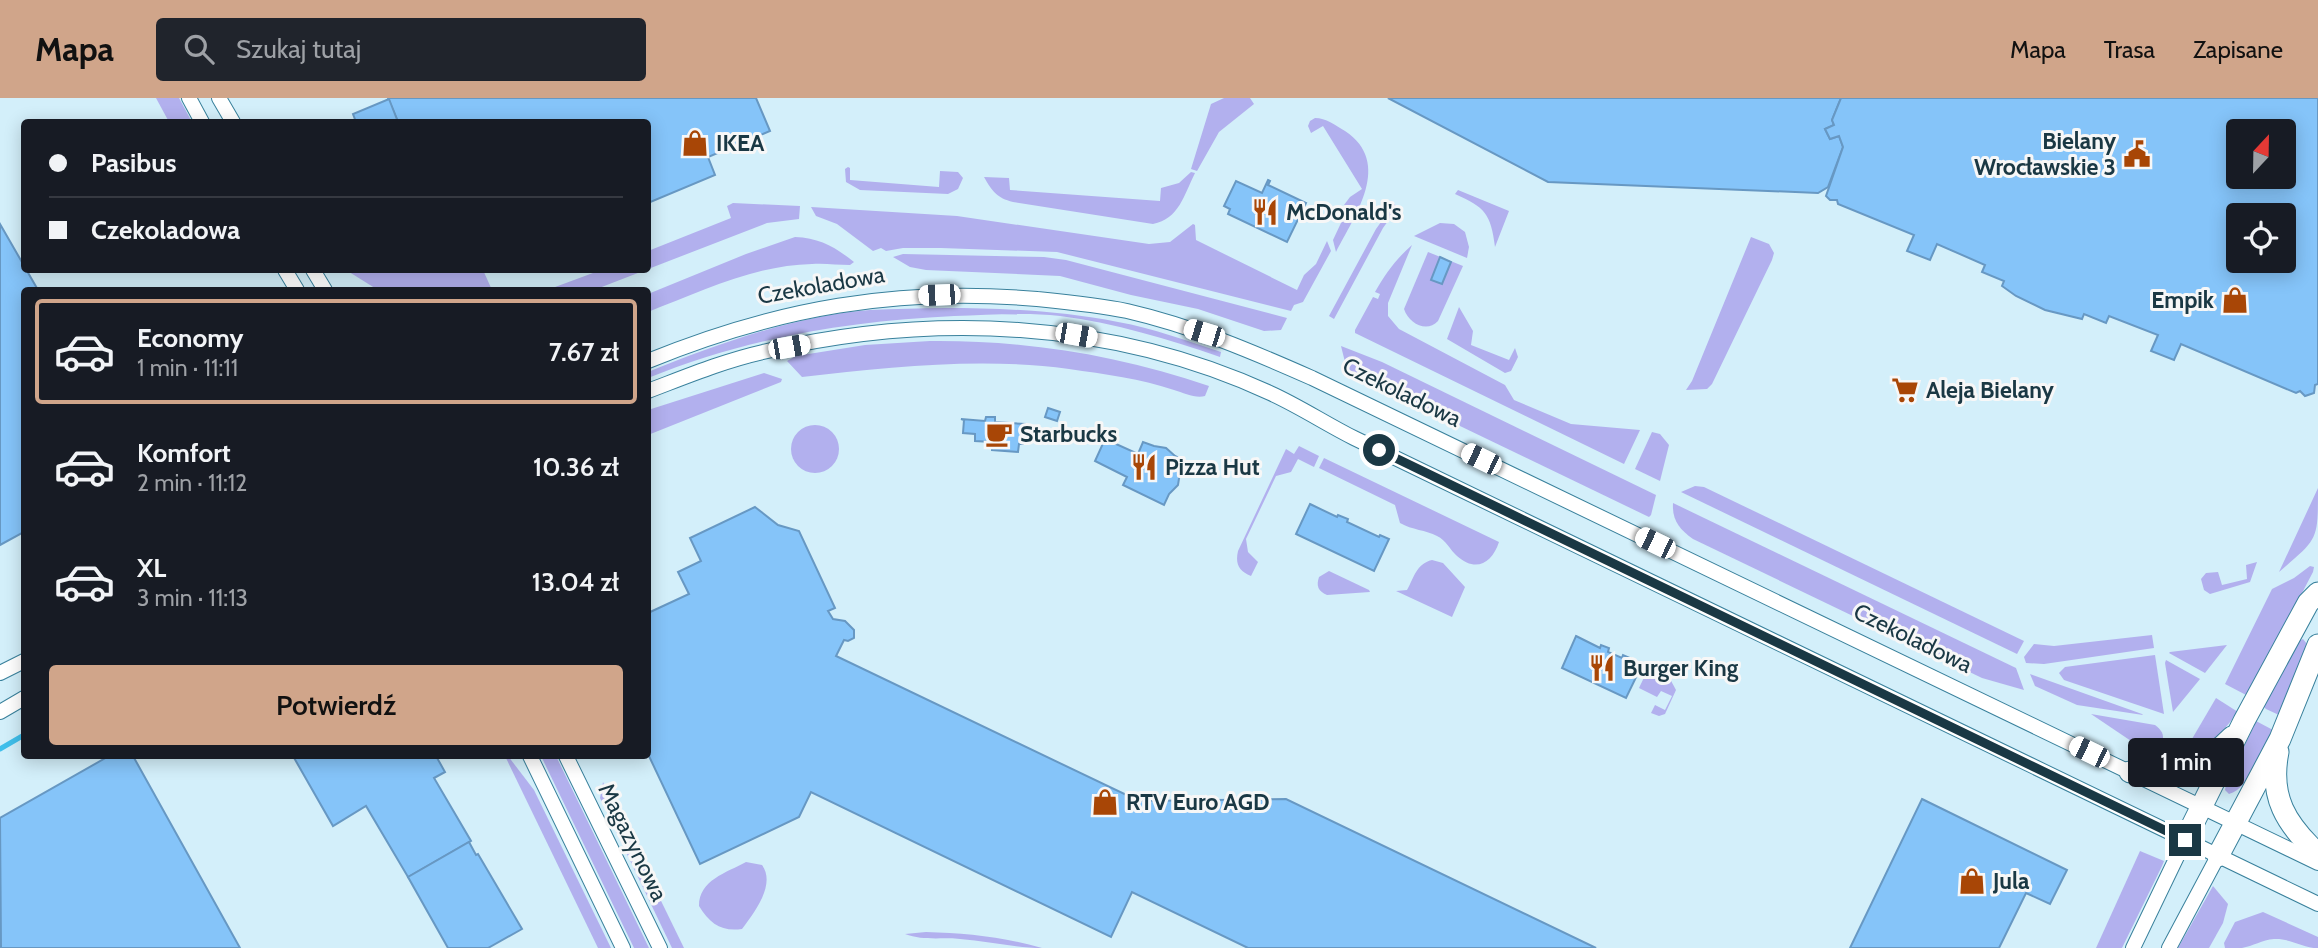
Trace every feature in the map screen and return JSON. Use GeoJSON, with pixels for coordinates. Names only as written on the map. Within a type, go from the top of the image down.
{"type":"FeatureCollection","features":[{"type":"Feature","properties":{"kind":"street"},"geometry":{"type":"LineString","coordinates":[[188,98],[200,119]]}},
{"type":"Feature","properties":{"kind":"street"},"geometry":{"type":"LineString","coordinates":[[219,98],[231,119]]}},
{"type":"Feature","properties":{"kind":"street","name":"Czekoladowa"},"geometry":{"type":"LineString","coordinates":[[651,360],[750,324],[821,307],[907,296],[971,295],[1053,301],[1126,311],[1174,324],[1231,342],[1312,378],[2318,863]]}},
{"type":"Feature","properties":{"kind":"street"},"geometry":{"type":"LineString","coordinates":[[651,390],[763,352],[853,336],[913,330],[1040,330],[1148,350],[1271,394],[1354,438],[2318,904]]}},
{"type":"Feature","properties":{"kind":"street"},"geometry":{"type":"LineString","coordinates":[[2133,948],[2244,721],[2308,603],[2318,593]]}},
{"type":"Feature","properties":{"kind":"street"},"geometry":{"type":"LineString","coordinates":[[2169,948],[2280,739],[2318,645]]}},
{"type":"Feature","properties":{"kind":"street"},"geometry":{"type":"LineString","coordinates":[[0,673],[21,662]]}},
{"type":"Feature","properties":{"kind":"street"},"geometry":{"type":"LineString","coordinates":[[0,712],[21,700]]}},
{"type":"Feature","properties":{"kind":"street"},"geometry":{"type":"LineString","coordinates":[[2130,772],[2188,767],[2213,755],[2244,721]]}},
{"type":"Feature","properties":{"kind":"street"},"geometry":{"type":"LineString","coordinates":[[2280,739],[2275,785],[2282,812],[2304,841],[2318,854]]}},
{"type":"Feature","properties":{"kind":"street"},"geometry":{"type":"LineString","coordinates":[[531,759],[623,948]]}},
{"type":"Feature","properties":{"kind":"street","name":"Magazynowa"},"geometry":{"type":"LineString","coordinates":[[567,759],[660,948]]}},
{"type":"Feature","properties":{"kind":"shaded area"},"geometry":{"type":"Polygon","coordinates":[[[156,98],[179,98],[190,119],[167,119],[156,98]]]}},
{"type":"Feature","properties":{"kind":"shaded area"},"geometry":{"type":"Polygon","coordinates":[[[1224,98],[1250,98],[1254,104],[1219,132],[1197,171],[1191,169],[1211,104],[1224,98]]]}},
{"type":"Feature","properties":{"kind":"shaded area"},"geometry":{"type":"Polygon","coordinates":[[[1315,118],[1345,131],[1359,144],[1367,158],[1366,190],[1336,252],[1333,240],[1348,208],[1344,205],[1362,189],[1323,126],[1311,133],[1308,126],[1315,118]]]}},
{"type":"Feature","properties":{"kind":"shaded area"},"geometry":{"type":"Polygon","coordinates":[[[848,167],[850,180],[939,187],[940,171],[958,172],[963,178],[958,189],[948,194],[860,190],[846,182],[845,169],[848,167]]]}},
{"type":"Feature","properties":{"kind":"shaded area"},"geometry":{"type":"Polygon","coordinates":[[[1191,172],[1195,173],[1175,211],[1169,217],[1153,224],[1013,202],[996,193],[984,177],[1009,178],[1010,190],[1160,201],[1161,188],[1179,183],[1191,172]]]}},
{"type":"Feature","properties":{"kind":"shaded area"},"geometry":{"type":"Polygon","coordinates":[[[1458,190],[1509,211],[1495,247],[1485,213],[1455,194],[1458,190]]]}},
{"type":"Feature","properties":{"kind":"shaded area"},"geometry":{"type":"Polygon","coordinates":[[[733,203],[800,206],[799,219],[767,223],[651,268],[651,250],[731,218],[727,206],[733,203]]]}},
{"type":"Feature","properties":{"kind":"shaded area"},"geometry":{"type":"Polygon","coordinates":[[[1394,204],[1398,207],[1383,228],[1334,319],[1329,316],[1376,229],[1394,204]]]}},
{"type":"Feature","properties":{"kind":"shaded area"},"geometry":{"type":"Polygon","coordinates":[[[811,207],[957,216],[1149,244],[1170,242],[1193,224],[1196,240],[1297,290],[1304,275],[1316,264],[1327,241],[1331,251],[1303,302],[1294,305],[1291,311],[1057,252],[941,248],[886,251],[881,248],[873,251],[837,224],[816,216],[811,207]]]}},
{"type":"Feature","properties":{"kind":"shaded area"},"geometry":{"type":"Polygon","coordinates":[[[1440,223],[1454,224],[1465,232],[1469,247],[1467,258],[1414,236],[1440,223]]]}},
{"type":"Feature","properties":{"kind":"shaded area"},"geometry":{"type":"Polygon","coordinates":[[[795,237],[827,244],[854,262],[850,265],[791,266],[749,274],[651,311],[651,293],[795,237]]]}},
{"type":"Feature","properties":{"kind":"shaded area"},"geometry":{"type":"Polygon","coordinates":[[[1751,237],[1769,244],[1774,253],[1772,260],[1712,384],[1707,389],[1686,390],[1692,381],[1751,237]]]}},
{"type":"Feature","properties":{"kind":"shaded area"},"geometry":{"type":"Polygon","coordinates":[[[1412,245],[1388,303],[1388,316],[1399,329],[1505,385],[1514,400],[1571,424],[1640,430],[1624,464],[1355,333],[1373,297],[1378,299],[1380,294],[1375,292],[1383,279],[1412,245]]]}},
{"type":"Feature","properties":{"kind":"shaded area"},"geometry":{"type":"Polygon","coordinates":[[[1428,252],[1463,266],[1438,321],[1434,325],[1424,326],[1414,323],[1404,309],[1428,252]]]}},
{"type":"Feature","properties":{"kind":"shaded area"},"geometry":{"type":"Polygon","coordinates":[[[903,254],[1044,257],[1066,260],[1287,318],[1281,330],[1264,331],[1198,309],[1060,276],[910,267],[893,257],[903,254]]]}},
{"type":"Feature","properties":{"kind":"shaded area"},"geometry":{"type":"Polygon","coordinates":[[[351,273],[484,273],[491,287],[373,287],[351,273]]]}},
{"type":"Feature","properties":{"kind":"shaded area"},"geometry":{"type":"Polygon","coordinates":[[[593,273],[638,273],[602,287],[555,287],[593,273]]]}},
{"type":"Feature","properties":{"kind":"shaded area"},"geometry":{"type":"Polygon","coordinates":[[[1459,307],[1473,331],[1471,345],[1509,360],[1515,348],[1518,357],[1511,371],[1505,373],[1447,339],[1459,307]]]}},
{"type":"Feature","properties":{"kind":"shaded area"},"geometry":{"type":"Polygon","coordinates":[[[988,309],[1075,315],[1144,328],[1221,352],[1220,357],[1141,332],[1060,316],[954,316],[875,322],[798,334],[722,352],[651,377],[651,371],[757,333],[814,318],[870,310],[988,309]]]}},
{"type":"Feature","properties":{"kind":"shaded area"},"geometry":{"type":"Polygon","coordinates":[[[930,341],[1001,343],[1071,352],[1141,366],[1209,386],[1205,396],[1198,397],[1109,375],[1036,365],[1003,364],[902,367],[802,377],[787,361],[796,356],[865,345],[930,341]]]}},
{"type":"Feature","properties":{"kind":"shaded area"},"geometry":{"type":"Polygon","coordinates":[[[1341,346],[1382,362],[1656,495],[1651,515],[1649,517],[1354,375],[1346,366],[1341,346]]]}},
{"type":"Feature","properties":{"kind":"shaded area"},"geometry":{"type":"Polygon","coordinates":[[[764,373],[782,379],[781,382],[651,434],[651,409],[764,373]]]}},
{"type":"Feature","properties":{"kind":"shaded area"},"geometry":{"type":"Polygon","coordinates":[[[815,425],[832,432],[839,449],[832,466],[815,473],[798,466],[791,449],[798,432],[815,425]]]}},
{"type":"Feature","properties":{"kind":"shaded area"},"geometry":{"type":"Polygon","coordinates":[[[1652,432],[1660,434],[1669,445],[1660,481],[1635,469],[1652,432]]]}},
{"type":"Feature","properties":{"kind":"shaded area"},"geometry":{"type":"Polygon","coordinates":[[[1299,446],[1319,456],[1314,467],[1298,459],[1291,472],[1276,476],[1246,539],[1248,552],[1258,562],[1251,576],[1239,566],[1238,551],[1286,449],[1294,454],[1299,446]]]}},
{"type":"Feature","properties":{"kind":"shaded area"},"geometry":{"type":"Polygon","coordinates":[[[1324,458],[1499,542],[1496,549],[1488,560],[1477,565],[1464,561],[1440,538],[1400,523],[1395,505],[1319,468],[1324,458]]]}},
{"type":"Feature","properties":{"kind":"shaded area"},"geometry":{"type":"Polygon","coordinates":[[[1695,486],[1704,487],[2024,641],[2017,654],[1681,492],[1695,486]]]}},
{"type":"Feature","properties":{"kind":"shaded area"},"geometry":{"type":"Polygon","coordinates":[[[2318,488],[2313,538],[2302,552],[2279,572],[2318,488]]]}},
{"type":"Feature","properties":{"kind":"shaded area"},"geometry":{"type":"Polygon","coordinates":[[[1673,503],[2016,668],[2024,690],[1982,678],[1693,539],[1677,524],[1673,503]]]}},
{"type":"Feature","properties":{"kind":"shaded area"},"geometry":{"type":"Polygon","coordinates":[[[1432,560],[1443,563],[1465,587],[1452,617],[1396,591],[1407,590],[1419,568],[1432,560]]]}},
{"type":"Feature","properties":{"kind":"shaded area"},"geometry":{"type":"Polygon","coordinates":[[[2257,562],[2250,582],[2210,594],[2204,590],[2201,579],[2206,573],[2218,572],[2222,585],[2247,579],[2246,565],[2257,562]]]}},
{"type":"Feature","properties":{"kind":"shaded area"},"geometry":{"type":"Polygon","coordinates":[[[2310,566],[2314,567],[2313,572],[2248,696],[2225,684],[2272,589],[2310,566]]]}},
{"type":"Feature","properties":{"kind":"shaded area"},"geometry":{"type":"Polygon","coordinates":[[[1329,571],[1370,592],[1327,595],[1318,588],[1318,580],[1329,571]]]}},
{"type":"Feature","properties":{"kind":"shaded area"},"geometry":{"type":"Polygon","coordinates":[[[2152,635],[2154,648],[2044,664],[2026,663],[2024,657],[2034,644],[2054,646],[2152,635]]]}},
{"type":"Feature","properties":{"kind":"shaded area"},"geometry":{"type":"Polygon","coordinates":[[[2303,639],[2307,644],[2279,715],[2263,706],[2299,641],[2303,639]]]}},
{"type":"Feature","properties":{"kind":"shaded area"},"geometry":{"type":"Polygon","coordinates":[[[2227,645],[2205,673],[2169,653],[2170,652],[2227,645]]]}},
{"type":"Feature","properties":{"kind":"shaded area"},"geometry":{"type":"Polygon","coordinates":[[[2155,655],[2164,714],[2064,680],[2059,673],[2065,667],[2155,655]]]}},
{"type":"Feature","properties":{"kind":"shaded area"},"geometry":{"type":"Polygon","coordinates":[[[2166,660],[2200,679],[2173,712],[2165,663],[2166,660]]]}},
{"type":"Feature","properties":{"kind":"shaded area"},"geometry":{"type":"Polygon","coordinates":[[[1649,667],[1669,677],[1676,690],[1665,714],[1659,716],[1651,713],[1655,705],[1665,710],[1672,696],[1661,691],[1657,697],[1639,688],[1649,667]]]}},
{"type":"Feature","properties":{"kind":"shaded area"},"geometry":{"type":"Polygon","coordinates":[[[2030,674],[2143,715],[2077,705],[2035,686],[2030,674]]]}},
{"type":"Feature","properties":{"kind":"shaded area"},"geometry":{"type":"Polygon","coordinates":[[[2216,698],[2238,712],[2214,739],[2200,749],[2182,756],[2216,698]]]}},
{"type":"Feature","properties":{"kind":"shaded area"},"geometry":{"type":"Polygon","coordinates":[[[2091,714],[2155,725],[2163,737],[2159,751],[2134,743],[2091,714]]]}},
{"type":"Feature","properties":{"kind":"shaded area"},"geometry":{"type":"Polygon","coordinates":[[[2256,721],[2273,730],[2243,785],[2229,794],[2225,790],[2226,785],[2256,721]]]}},
{"type":"Feature","properties":{"kind":"shaded area"},"geometry":{"type":"Polygon","coordinates":[[[506,759],[510,759],[534,790],[611,948],[598,948],[506,759]]]}},
{"type":"Feature","properties":{"kind":"shaded area"},"geometry":{"type":"Polygon","coordinates":[[[542,759],[557,759],[649,948],[634,948],[542,759]]]}},
{"type":"Feature","properties":{"kind":"shaded area"},"geometry":{"type":"Polygon","coordinates":[[[603,782],[684,948],[672,948],[600,798],[603,782]]]}},
{"type":"Feature","properties":{"kind":"shaded area"},"geometry":{"type":"Polygon","coordinates":[[[2140,851],[2164,861],[2162,866],[2122,948],[2096,948],[2140,851]]]}},
{"type":"Feature","properties":{"kind":"shaded area"},"geometry":{"type":"Polygon","coordinates":[[[746,862],[762,865],[766,873],[767,881],[762,898],[742,929],[723,928],[712,922],[703,912],[699,906],[700,897],[715,878],[746,862]]]}},
{"type":"Feature","properties":{"kind":"shaded area"},"geometry":{"type":"Polygon","coordinates":[[[2213,886],[2228,904],[2223,923],[2209,948],[2178,948],[2213,886]]]}},
{"type":"Feature","properties":{"kind":"shaded area"},"geometry":{"type":"Polygon","coordinates":[[[2263,912],[2318,937],[2318,948],[2274,939],[2242,948],[2225,948],[2224,943],[2235,922],[2263,912]]]}},
{"type":"Feature","properties":{"kind":"shaded area"},"geometry":{"type":"Polygon","coordinates":[[[926,932],[985,936],[1042,948],[905,934],[926,932]]]}},
{"type":"Feature","properties":{"kind":"building","name":"IKEA"},"geometry":{"type":"Polygon","coordinates":[[[388,98],[756,98],[770,131],[708,157],[715,175],[651,202],[651,119],[397,119],[388,98]]]}},
{"type":"Feature","properties":{"kind":"building"},"geometry":{"type":"Polygon","coordinates":[[[1388,98],[1841,98],[1832,120],[1834,125],[1825,129],[1830,139],[1839,136],[1843,147],[1828,187],[1818,193],[1548,182],[1388,98]]]}},
{"type":"Feature","properties":{"kind":"building"},"geometry":{"type":"Polygon","coordinates":[[[1841,98],[2318,98],[2318,384],[2315,385],[2314,393],[2305,396],[2300,391],[2296,393],[2181,344],[2174,360],[2151,351],[2158,335],[2109,316],[2106,323],[2084,314],[2082,319],[2045,310],[2016,296],[2002,286],[2004,281],[1982,272],[1985,265],[1937,244],[1930,260],[1907,251],[1914,235],[1838,204],[1837,200],[1830,200],[1826,196],[1843,147],[1839,136],[1830,139],[1825,129],[1834,125],[1832,120],[1841,98]]]}},
{"type":"Feature","properties":{"kind":"building"},"geometry":{"type":"Polygon","coordinates":[[[389,99],[397,119],[355,119],[353,114],[389,99]]]}},
{"type":"Feature","properties":{"kind":"building","name":"McDonald's"},"geometry":{"type":"Polygon","coordinates":[[[1268,180],[1268,185],[1306,203],[1287,242],[1228,214],[1230,209],[1224,206],[1236,181],[1262,193],[1268,180]]]}},
{"type":"Feature","properties":{"kind":"building"},"geometry":{"type":"Polygon","coordinates":[[[0,224],[21,260],[21,273],[28,273],[36,287],[21,287],[21,534],[0,545],[0,224]]]}},
{"type":"Feature","properties":{"kind":"building"},"geometry":{"type":"Polygon","coordinates":[[[1440,257],[1451,262],[1442,284],[1431,280],[1440,257]]]}},
{"type":"Feature","properties":{"kind":"building"},"geometry":{"type":"Polygon","coordinates":[[[1048,408],[1060,412],[1057,421],[1045,417],[1048,408]]]}},
{"type":"Feature","properties":{"kind":"building"},"geometry":{"type":"Polygon","coordinates":[[[986,417],[995,417],[995,422],[1025,424],[1023,444],[1019,444],[1018,452],[992,450],[992,442],[975,441],[975,434],[963,433],[964,420],[961,419],[985,421],[986,417]]]}},
{"type":"Feature","properties":{"kind":"building","name":"Pizza Hut"},"geometry":{"type":"Polygon","coordinates":[[[1105,439],[1138,454],[1143,442],[1166,448],[1185,461],[1178,485],[1169,494],[1164,505],[1123,485],[1127,477],[1095,461],[1105,439]]]}},
{"type":"Feature","properties":{"kind":"building"},"geometry":{"type":"Polygon","coordinates":[[[1310,504],[1337,517],[1338,515],[1348,519],[1347,522],[1379,537],[1380,535],[1389,539],[1374,571],[1296,534],[1310,504]]]}},
{"type":"Feature","properties":{"kind":"building"},"geometry":{"type":"Polygon","coordinates":[[[755,507],[778,525],[799,531],[835,608],[828,611],[833,619],[845,621],[854,630],[854,638],[844,640],[836,656],[1139,801],[1286,799],[1596,948],[1248,948],[1132,892],[1111,937],[811,792],[799,817],[700,864],[650,759],[651,612],[689,594],[678,572],[701,561],[690,538],[755,507]]]}},
{"type":"Feature","properties":{"kind":"building","name":"Burger King"},"geometry":{"type":"Polygon","coordinates":[[[1576,636],[1600,648],[1601,645],[1609,648],[1608,652],[1632,659],[1630,662],[1641,667],[1626,698],[1562,668],[1576,636]]]}},
{"type":"Feature","properties":{"kind":"building"},"geometry":{"type":"Polygon","coordinates":[[[104,759],[135,759],[240,948],[1,948],[0,818],[104,759]]]}},
{"type":"Feature","properties":{"kind":"building"},"geometry":{"type":"Polygon","coordinates":[[[295,759],[438,759],[445,772],[434,778],[471,841],[408,877],[366,806],[333,826],[295,759]]]}},
{"type":"Feature","properties":{"kind":"building","name":"Jula"},"geometry":{"type":"Polygon","coordinates":[[[1922,799],[2067,870],[2050,904],[2026,893],[1999,948],[1850,948],[1922,799]]]}},
{"type":"Feature","properties":{"kind":"building"},"geometry":{"type":"Polygon","coordinates":[[[469,842],[522,929],[488,948],[448,948],[408,877],[469,842]]]}},
{"type":"Feature","properties":{"kind":"waterway"},"geometry":{"type":"LineString","coordinates":[[0,749],[21,737]]}},
{"type":"Feature","properties":{"kind":"place","name":"IKEA"},"geometry":{"type":"Point","coordinates":[695,143]}},
{"type":"Feature","properties":{"kind":"place","name":"Bielany Wrocławskie 3"},"geometry":{"type":"Point","coordinates":[2137,154]}},
{"type":"Feature","properties":{"kind":"place","name":"McDonald's"},"geometry":{"type":"Point","coordinates":[1265,212]}},
{"type":"Feature","properties":{"kind":"place","name":"Empik"},"geometry":{"type":"Point","coordinates":[2235,300]}},
{"type":"Feature","properties":{"kind":"place","name":"Aleja Bielany"},"geometry":{"type":"Point","coordinates":[1905,390]}},
{"type":"Feature","properties":{"kind":"place","name":"Starbucks"},"geometry":{"type":"Point","coordinates":[999,434]}},
{"type":"Feature","properties":{"kind":"place","name":"Pizza Hut"},"geometry":{"type":"Point","coordinates":[1144,467]}},
{"type":"Feature","properties":{"kind":"place","name":"Burger King"},"geometry":{"type":"Point","coordinates":[1602,668]}},
{"type":"Feature","properties":{"kind":"place","name":"RTV Euro AGD"},"geometry":{"type":"Point","coordinates":[1105,802]}},
{"type":"Feature","properties":{"kind":"place","name":"Jula"},"geometry":{"type":"Point","coordinates":[1972,881]}},
{"type":"Feature","properties":{"kind":"route"},"geometry":{"type":"LineString","coordinates":[[1379,450],[2185,840]]}}]}
